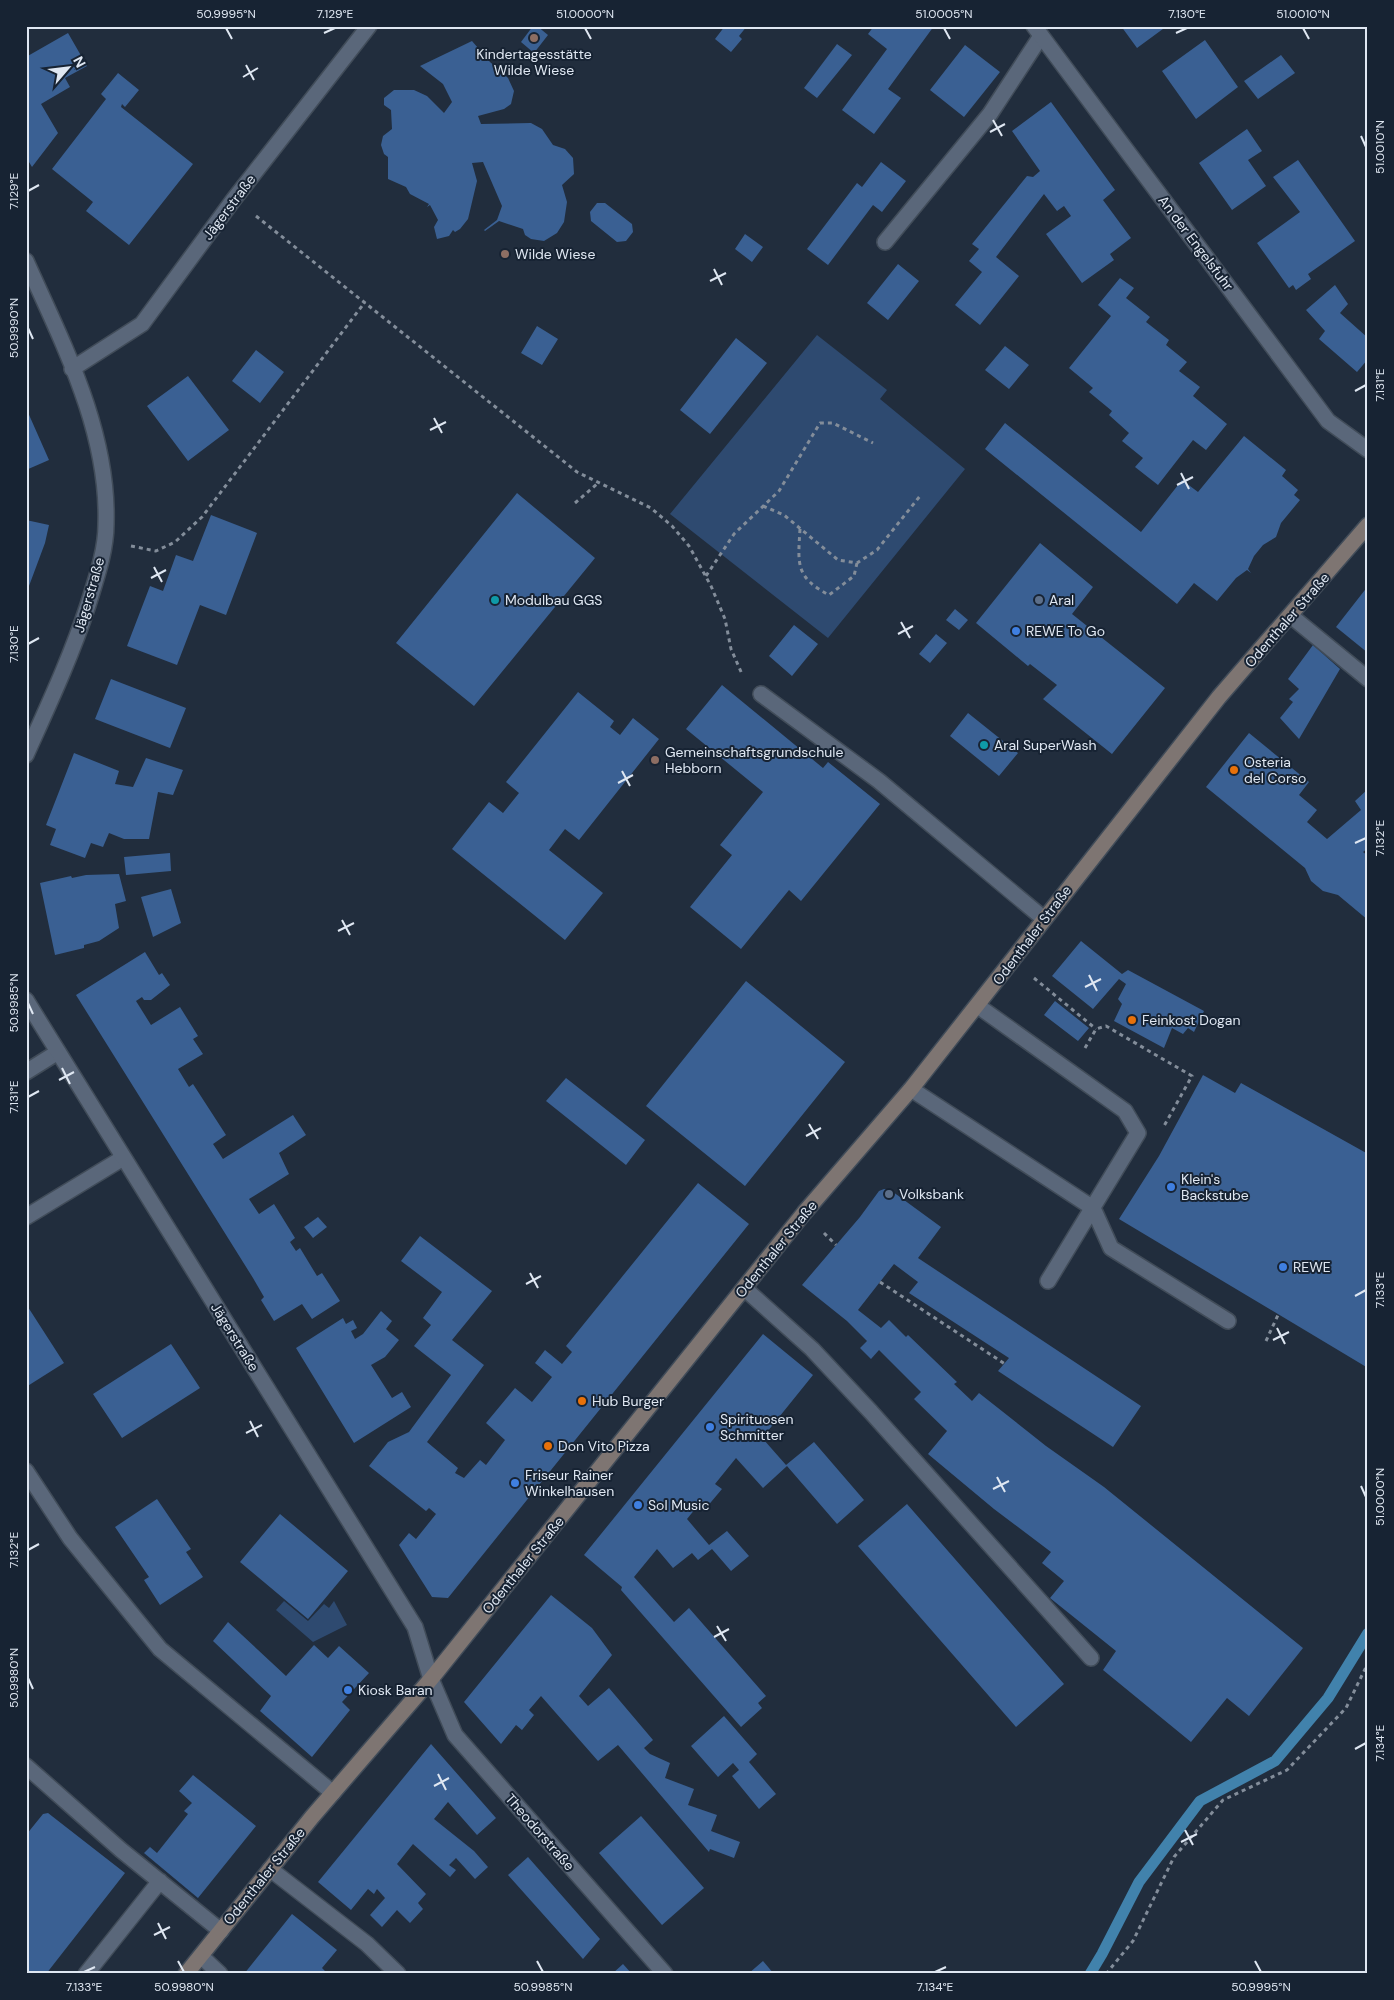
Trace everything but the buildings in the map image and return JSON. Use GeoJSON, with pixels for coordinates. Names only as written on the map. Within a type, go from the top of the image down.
{"type":"FeatureCollection","features":[{"type":"Feature","properties":{"kind":"main road","name":"Odenthaler Straße"},"geometry":{"type":"LineString","coordinates":[[186,1974],[332,1793],[431,1679],[804,1213],[911,1089],[978,1006],[1043,918],[1219,697],[1368,525]]}},
{"type":"Feature","properties":{"kind":"street","name":"Jägerstraße"},"geometry":{"type":"LineString","coordinates":[[72,369],[142,324],[234,198],[369,26]]}},
{"type":"Feature","properties":{"kind":"street"},"geometry":{"type":"LineString","coordinates":[[885,242],[990,114],[1038,31]]}},
{"type":"Feature","properties":{"kind":"street","name":"An der Engelsfuhr"},"geometry":{"type":"LineString","coordinates":[[1038,31],[1328,421],[1368,450]]}},
{"type":"Feature","properties":{"kind":"street","name":"Jägerstraße"},"geometry":{"type":"LineString","coordinates":[[26,261],[87,403],[102,460],[106,524],[98,576],[71,655],[26,756]]}},
{"type":"Feature","properties":{"kind":"street"},"geometry":{"type":"LineString","coordinates":[[1291,616],[1368,679]]}},
{"type":"Feature","properties":{"kind":"street"},"geometry":{"type":"LineString","coordinates":[[762,694],[879,781],[1043,918]]}},
{"type":"Feature","properties":{"kind":"street","name":"Jägerstraße"},"geometry":{"type":"LineString","coordinates":[[26,1000],[415,1627],[431,1679]]}},
{"type":"Feature","properties":{"kind":"street"},"geometry":{"type":"LineString","coordinates":[[978,1006],[1125,1111],[1138,1133],[1048,1281]]}},
{"type":"Feature","properties":{"kind":"street"},"geometry":{"type":"LineString","coordinates":[[26,1072],[58,1052]]}},
{"type":"Feature","properties":{"kind":"street"},"geometry":{"type":"LineString","coordinates":[[911,1089],[1093,1208],[1110,1248],[1228,1322]]}},
{"type":"Feature","properties":{"kind":"street"},"geometry":{"type":"LineString","coordinates":[[26,1217],[123,1158]]}},
{"type":"Feature","properties":{"kind":"street"},"geometry":{"type":"LineString","coordinates":[[744,1288],[812,1349],[1092,1658]]}},
{"type":"Feature","properties":{"kind":"street"},"geometry":{"type":"LineString","coordinates":[[26,1471],[70,1538],[160,1649],[332,1793]]}},
{"type":"Feature","properties":{"kind":"street","name":"Theodorstraße"},"geometry":{"type":"LineString","coordinates":[[431,1679],[455,1735],[665,1974]]}},
{"type":"Feature","properties":{"kind":"street"},"geometry":{"type":"LineString","coordinates":[[26,1766],[221,1931]]}},
{"type":"Feature","properties":{"kind":"street"},"geometry":{"type":"LineString","coordinates":[[270,1869],[366,1944],[398,1974]]}},
{"type":"Feature","properties":{"kind":"street"},"geometry":{"type":"LineString","coordinates":[[86,1974],[160,1881]]}},
{"type":"Feature","properties":{"kind":"street"},"geometry":{"type":"LineString","coordinates":[[201,1956],[220,1974]]}},
{"type":"Feature","properties":{"kind":"path"},"geometry":{"type":"LineString","coordinates":[[234,198],[577,472],[597,484],[651,508],[672,526],[689,546],[706,576],[725,618],[731,649],[740,672],[762,694]]}},
{"type":"Feature","properties":{"kind":"path"},"geometry":{"type":"LineString","coordinates":[[104,539],[156,551],[175,542],[202,517],[365,302]]}},
{"type":"Feature","properties":{"kind":"path"},"geometry":{"type":"LineString","coordinates":[[706,576],[734,534],[778,491],[820,423],[833,424],[873,443]]}},
{"type":"Feature","properties":{"kind":"path"},"geometry":{"type":"LineString","coordinates":[[575,503],[597,484]]}},
{"type":"Feature","properties":{"kind":"path"},"geometry":{"type":"LineString","coordinates":[[763,506],[784,515],[838,560],[857,563],[877,550],[920,496]]}},
{"type":"Feature","properties":{"kind":"path"},"geometry":{"type":"LineString","coordinates":[[800,529],[798,566],[812,586],[829,595],[854,576],[857,563]]}},
{"type":"Feature","properties":{"kind":"path"},"geometry":{"type":"LineString","coordinates":[[1013,960],[1058,1000],[1096,1029]]}},
{"type":"Feature","properties":{"kind":"path"},"geometry":{"type":"LineString","coordinates":[[1084,1049],[1096,1029],[1106,1026],[1192,1076],[1160,1134]]}},
{"type":"Feature","properties":{"kind":"path"},"geometry":{"type":"LineString","coordinates":[[880,1282],[1005,1364]]}},
{"type":"Feature","properties":{"kind":"path"},"geometry":{"type":"LineString","coordinates":[[1266,1341],[1278,1315]]}},
{"type":"Feature","properties":{"kind":"path"},"geometry":{"type":"LineString","coordinates":[[1106,1974],[1133,1941],[1174,1857],[1224,1800],[1287,1770],[1346,1708],[1368,1663]]}},
{"type":"Feature","properties":{"kind":"shaded area"},"geometry":{"type":"Polygon","coordinates":[[[817,335],[887,390],[880,399],[965,469],[828,638],[670,514],[817,335]]]}},
{"type":"Feature","properties":{"kind":"shaded area"},"geometry":{"type":"Polygon","coordinates":[[[284,1601],[308,1621],[324,1604],[329,1608],[334,1601],[347,1625],[313,1642],[276,1610],[284,1601]]]}},
{"type":"Feature","properties":{"kind":"waterway"},"geometry":{"type":"LineString","coordinates":[[1090,1974],[1139,1882],[1200,1801],[1275,1761],[1328,1698],[1368,1633]]}},
{"type":"Feature","properties":{"kind":"place","name":"Kindertagesstätte Wilde Wiese"},"geometry":{"type":"Point","coordinates":[534,38]}},
{"type":"Feature","properties":{"kind":"place","name":"Wilde Wiese"},"geometry":{"type":"Point","coordinates":[505,254]}},
{"type":"Feature","properties":{"kind":"place","name":"Modulbau GGS"},"geometry":{"type":"Point","coordinates":[495,600]}},
{"type":"Feature","properties":{"kind":"place","name":"Aral"},"geometry":{"type":"Point","coordinates":[1039,600]}},
{"type":"Feature","properties":{"kind":"place","name":"REWE To Go"},"geometry":{"type":"Point","coordinates":[1016,631]}},
{"type":"Feature","properties":{"kind":"place","name":"Aral SuperWash"},"geometry":{"type":"Point","coordinates":[984,745]}},
{"type":"Feature","properties":{"kind":"place","name":"Gemeinschaftsgrundschule Hebborn"},"geometry":{"type":"Point","coordinates":[655,760]}},
{"type":"Feature","properties":{"kind":"place","name":"Osteria del Corso"},"geometry":{"type":"Point","coordinates":[1234,770]}},
{"type":"Feature","properties":{"kind":"place","name":"Feinkost Dogan"},"geometry":{"type":"Point","coordinates":[1132,1020]}},
{"type":"Feature","properties":{"kind":"place","name":"Klein's Backstube"},"geometry":{"type":"Point","coordinates":[1171,1187]}},
{"type":"Feature","properties":{"kind":"place","name":"Volksbank"},"geometry":{"type":"Point","coordinates":[889,1194]}},
{"type":"Feature","properties":{"kind":"place","name":"REWE"},"geometry":{"type":"Point","coordinates":[1283,1267]}},
{"type":"Feature","properties":{"kind":"place","name":"Hub Burger"},"geometry":{"type":"Point","coordinates":[582,1401]}},
{"type":"Feature","properties":{"kind":"place","name":"Spirituosen Schmitter"},"geometry":{"type":"Point","coordinates":[710,1427]}},
{"type":"Feature","properties":{"kind":"place","name":"Don Vito Pizza"},"geometry":{"type":"Point","coordinates":[548,1446]}},
{"type":"Feature","properties":{"kind":"place","name":"Friseur Rainer Winkelhausen"},"geometry":{"type":"Point","coordinates":[515,1483]}},
{"type":"Feature","properties":{"kind":"place","name":"Sol Music"},"geometry":{"type":"Point","coordinates":[638,1505]}},
{"type":"Feature","properties":{"kind":"place","name":"Kiosk Baran"},"geometry":{"type":"Point","coordinates":[348,1690]}}]}
